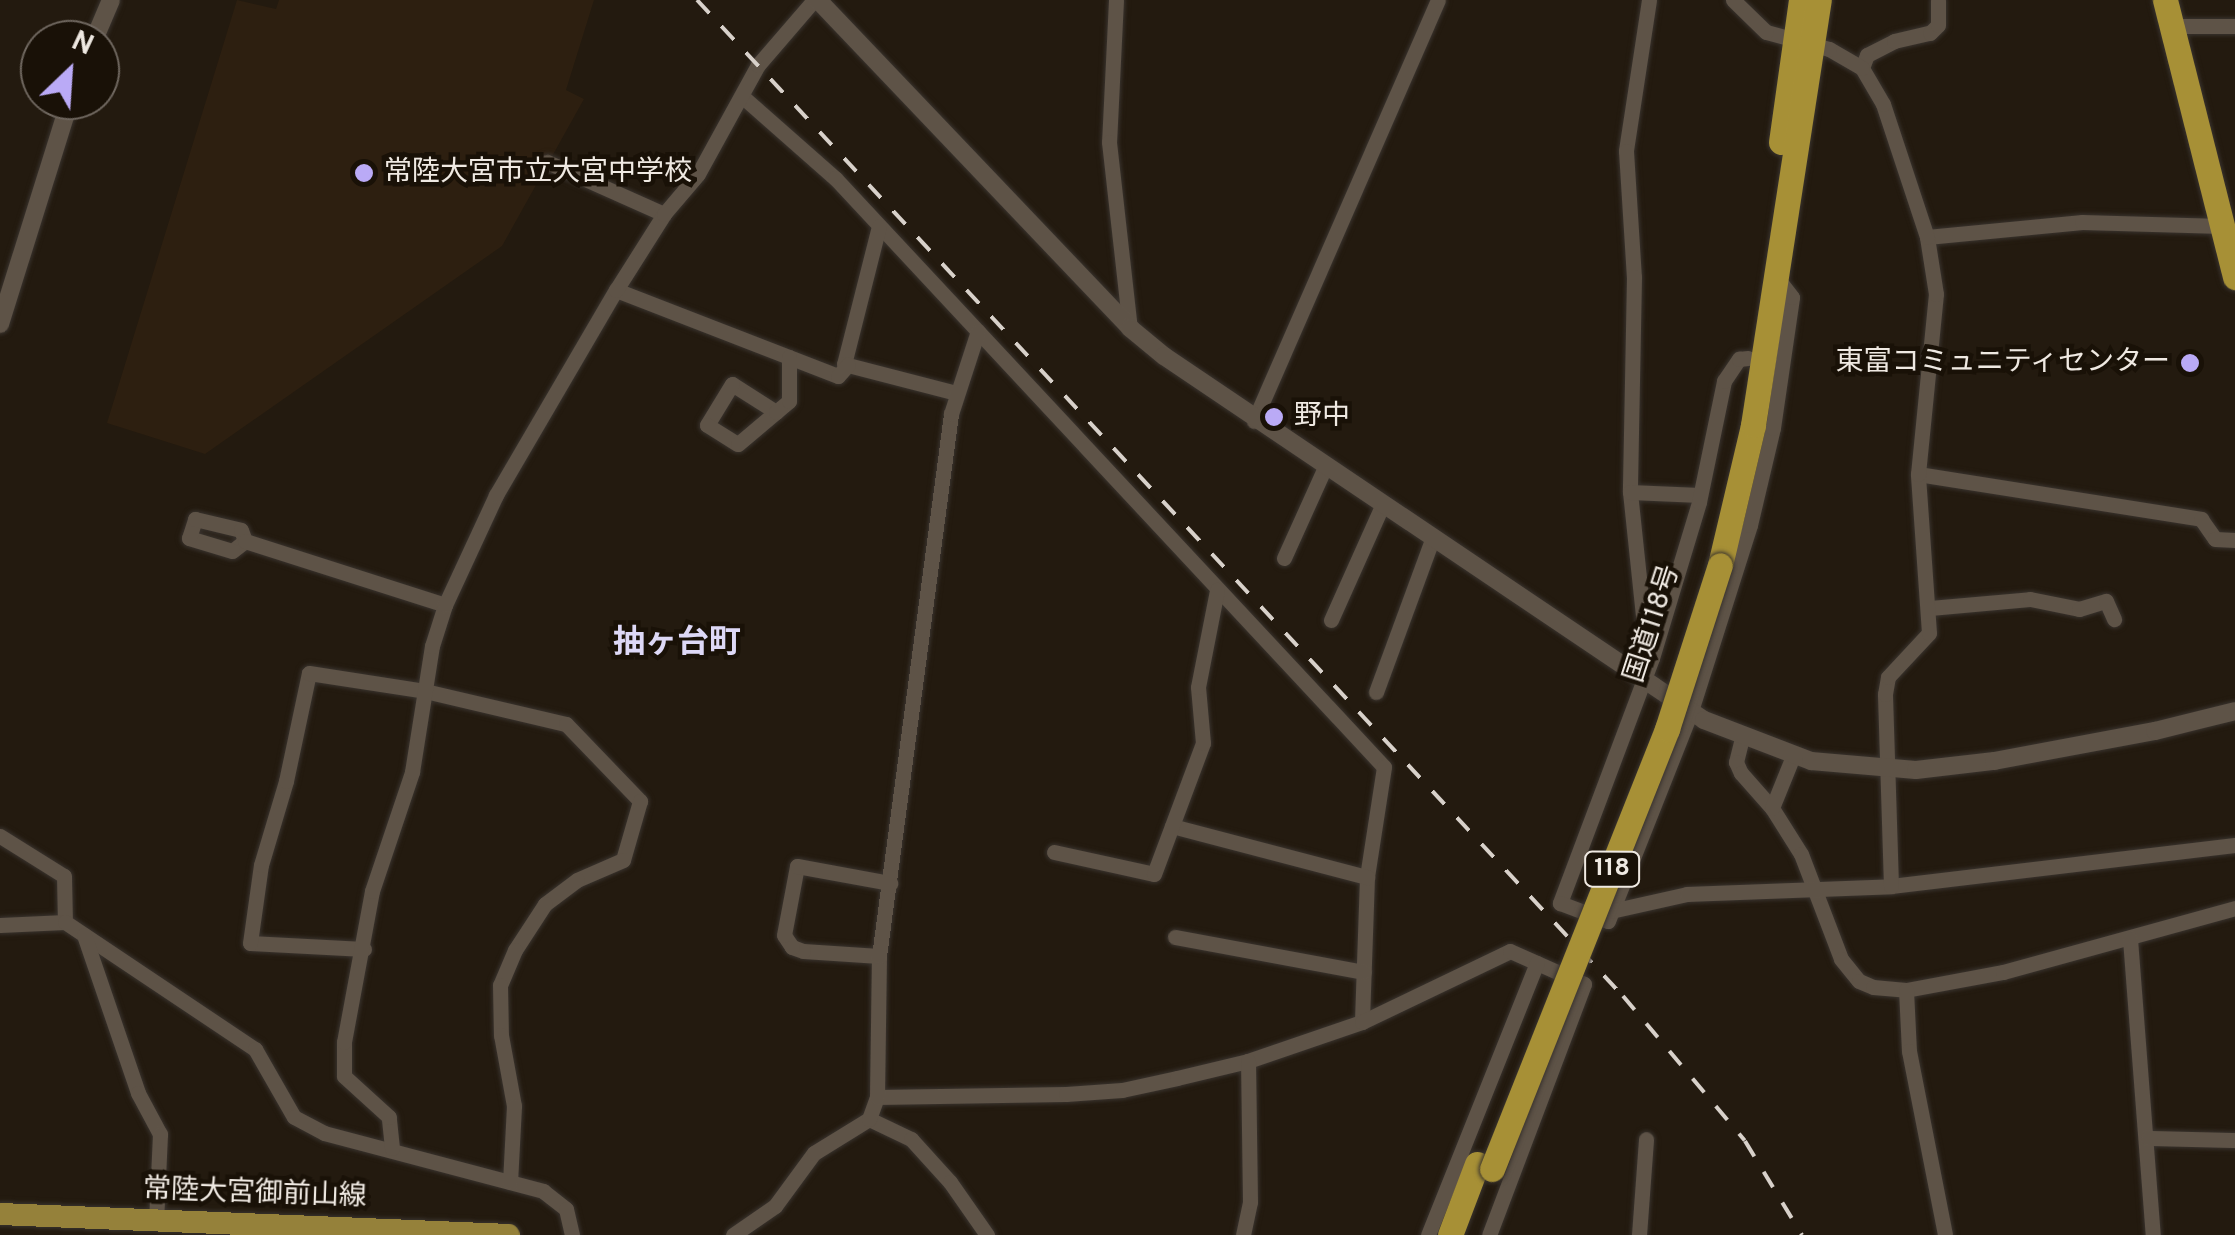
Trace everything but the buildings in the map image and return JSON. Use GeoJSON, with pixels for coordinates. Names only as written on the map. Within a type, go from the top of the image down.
{"type":"FeatureCollection","features":[{"type":"Feature","properties":{"kind":"highway","name":"国道118号"},"geometry":{"type":"LineString","coordinates":[[1450,1235],[1485,1167],[1652,724],[1712,562],[1753,425],[1778,278],[1804,42],[1800,0]]}},
{"type":"Feature","properties":{"kind":"highway","name":"国道118号"},"geometry":{"type":"LineString","coordinates":[[1712,562],[1804,42],[1819,0]]}},
{"type":"Feature","properties":{"kind":"highway"},"geometry":{"type":"LineString","coordinates":[[2164,0],[2235,276]]}},
{"type":"Feature","properties":{"kind":"highway","name":"国道118号"},"geometry":{"type":"LineString","coordinates":[[1468,1235],[1485,1167]]}},
{"type":"Feature","properties":{"kind":"main road","name":"常陸大宮御前山線"},"geometry":{"type":"LineString","coordinates":[[0,1214],[509,1235]]}},
{"type":"Feature","properties":{"kind":"street"},"geometry":{"type":"LineString","coordinates":[[392,1148],[389,1117],[344,1076],[344,1042],[372,892],[412,772],[432,646],[444,605],[496,495],[616,290],[664,214],[698,174],[744,97],[758,65],[816,0],[1130,328],[1254,421],[1690,711],[1742,738],[1793,756],[1890,770],[1994,761],[2155,731],[2235,711]]}},
{"type":"Feature","properties":{"kind":"street"},"geometry":{"type":"LineString","coordinates":[[1116,0],[1109,142],[1130,328]]}},
{"type":"Feature","properties":{"kind":"street"},"geometry":{"type":"LineString","coordinates":[[1254,421],[1438,0]]}},
{"type":"Feature","properties":{"kind":"street"},"geometry":{"type":"LineString","coordinates":[[1733,0],[1766,32],[1804,42],[1862,68],[1883,104],[1927,237],[1936,294],[1918,474],[1929,633],[1888,677],[1892,886]]}},
{"type":"Feature","properties":{"kind":"street"},"geometry":{"type":"LineString","coordinates":[[1862,68],[1867,55],[1894,41],[1930,33],[1938,24],[1938,0]]}},
{"type":"Feature","properties":{"kind":"street"},"geometry":{"type":"LineString","coordinates":[[1646,1],[1626,151],[1634,277],[1630,492],[1646,646],[1652,658]]}},
{"type":"Feature","properties":{"kind":"street"},"geometry":{"type":"LineString","coordinates":[[2171,26],[2235,26]]}},
{"type":"Feature","properties":{"kind":"street"},"geometry":{"type":"LineString","coordinates":[[744,97],[835,178],[1384,767],[1368,877],[1362,1022]]}},
{"type":"Feature","properties":{"kind":"street"},"geometry":{"type":"LineString","coordinates":[[0,324],[64,120]]}},
{"type":"Feature","properties":{"kind":"street"},"geometry":{"type":"LineString","coordinates":[[547,162],[664,214]]}},
{"type":"Feature","properties":{"kind":"street"},"geometry":{"type":"LineString","coordinates":[[1927,237],[2082,222],[2222,226]]}},
{"type":"Feature","properties":{"kind":"street"},"geometry":{"type":"LineString","coordinates":[[880,226],[844,364],[956,393]]}},
{"type":"Feature","properties":{"kind":"street"},"geometry":{"type":"LineString","coordinates":[[1748,358],[1739,360],[1724,381],[1700,495],[1646,681],[1560,903],[1608,920],[1690,711],[1750,525],[1772,428],[1792,297],[1778,278]]}},
{"type":"Feature","properties":{"kind":"street"},"geometry":{"type":"LineString","coordinates":[[616,290],[838,376],[848,365]]}},
{"type":"Feature","properties":{"kind":"street"},"geometry":{"type":"LineString","coordinates":[[733,1235],[775,1206],[814,1153],[870,1119],[877,1097],[879,956],[956,393],[978,330]]}},
{"type":"Feature","properties":{"kind":"street"},"geometry":{"type":"LineString","coordinates":[[776,412],[789,401],[789,357]]}},
{"type":"Feature","properties":{"kind":"street"},"geometry":{"type":"LineString","coordinates":[[1284,558],[1325,467]]}},
{"type":"Feature","properties":{"kind":"street"},"geometry":{"type":"LineString","coordinates":[[1918,474],[2201,519],[2216,539],[2235,540]]}},
{"type":"Feature","properties":{"kind":"street"},"geometry":{"type":"LineString","coordinates":[[1630,492],[1700,495]]}},
{"type":"Feature","properties":{"kind":"street"},"geometry":{"type":"LineString","coordinates":[[1332,620],[1382,506]]}},
{"type":"Feature","properties":{"kind":"street"},"geometry":{"type":"LineString","coordinates":[[1376,692],[1432,540]]}},
{"type":"Feature","properties":{"kind":"street"},"geometry":{"type":"LineString","coordinates":[[246,542],[444,605]]}},
{"type":"Feature","properties":{"kind":"street"},"geometry":{"type":"LineString","coordinates":[[1054,852],[1154,874],[1203,743],[1198,688],[1216,590]]}},
{"type":"Feature","properties":{"kind":"street"},"geometry":{"type":"LineString","coordinates":[[1930,608],[2030,599],[2079,608],[2106,601],[2114,619]]}},
{"type":"Feature","properties":{"kind":"street"},"geometry":{"type":"LineString","coordinates":[[364,949],[250,943],[261,864],[286,781],[309,673],[425,690],[566,724],[640,802],[623,860],[577,880],[545,904],[515,950],[500,986],[501,1035],[514,1106],[510,1182]]}},
{"type":"Feature","properties":{"kind":"street"},"geometry":{"type":"LineString","coordinates":[[1742,738],[1736,762],[1772,808],[1816,888],[1848,970],[1873,987],[1906,990],[2003,972],[2235,908]]}},
{"type":"Feature","properties":{"kind":"street"},"geometry":{"type":"LineString","coordinates":[[1772,808],[1793,756]]}},
{"type":"Feature","properties":{"kind":"street"},"geometry":{"type":"LineString","coordinates":[[1172,826],[1368,877]]}},
{"type":"Feature","properties":{"kind":"street"},"geometry":{"type":"LineString","coordinates":[[0,836],[64,876],[65,922]]}},
{"type":"Feature","properties":{"kind":"street"},"geometry":{"type":"LineString","coordinates":[[1611,911],[1687,894],[1892,886],[2235,845]]}},
{"type":"Feature","properties":{"kind":"street"},"geometry":{"type":"LineString","coordinates":[[879,956],[803,952],[792,947],[784,935],[797,866],[890,883]]}},
{"type":"Feature","properties":{"kind":"street"},"geometry":{"type":"LineString","coordinates":[[0,925],[65,922],[256,1049],[294,1117],[324,1132],[392,1148],[557,1199],[570,1219],[572,1235]]}},
{"type":"Feature","properties":{"kind":"street"},"geometry":{"type":"LineString","coordinates":[[84,935],[138,1093],[160,1134],[156,1221]]}},
{"type":"Feature","properties":{"kind":"street"},"geometry":{"type":"LineString","coordinates":[[1175,937],[1364,972]]}},
{"type":"Feature","properties":{"kind":"street"},"geometry":{"type":"LineString","coordinates":[[2130,939],[2153,1235]]}},
{"type":"Feature","properties":{"kind":"street"},"geometry":{"type":"LineString","coordinates":[[877,1097],[1122,1090],[1248,1061],[1362,1022],[1510,950],[1584,984],[1489,1235]]}},
{"type":"Feature","properties":{"kind":"street"},"geometry":{"type":"LineString","coordinates":[[1428,1235],[1537,963]]}},
{"type":"Feature","properties":{"kind":"street"},"geometry":{"type":"LineString","coordinates":[[1906,990],[1909,1051],[1945,1235]]}},
{"type":"Feature","properties":{"kind":"street"},"geometry":{"type":"LineString","coordinates":[[1243,1235],[1250,1202],[1248,1061]]}},
{"type":"Feature","properties":{"kind":"street"},"geometry":{"type":"LineString","coordinates":[[870,1119],[911,1139],[950,1182],[987,1235]]}},
{"type":"Feature","properties":{"kind":"street"},"geometry":{"type":"LineString","coordinates":[[2148,1138],[2235,1140]]}},
{"type":"Feature","properties":{"kind":"street"},"geometry":{"type":"LineString","coordinates":[[1639,1235],[1646,1139]]}},
{"type":"Feature","properties":{"kind":"shaded area","name":"常陸大宮市立大宮中学校"},"geometry":{"type":"Polygon","coordinates":[[[237,0],[276,9],[279,0],[594,0],[566,90],[584,99],[502,246],[205,454],[107,423],[237,0]]]}},
{"type":"Feature","properties":{"kind":"railway"},"geometry":{"type":"LineString","coordinates":[[697,0],[1623,996],[1745,1141],[1802,1235]]}},
{"type":"Feature","properties":{"kind":"place","name":"常陸大宮市立大宮中学校"},"geometry":{"type":"Point","coordinates":[364,173]}},
{"type":"Feature","properties":{"kind":"place","name":"東富コミュニティセンター"},"geometry":{"type":"Point","coordinates":[2190,363]}},
{"type":"Feature","properties":{"kind":"place","name":"野中"},"geometry":{"type":"Point","coordinates":[1274,417]}},
{"type":"Feature","properties":{"kind":"district","name":"抽ヶ台町"},"geometry":{"type":"Point","coordinates":[677,644]}}]}
